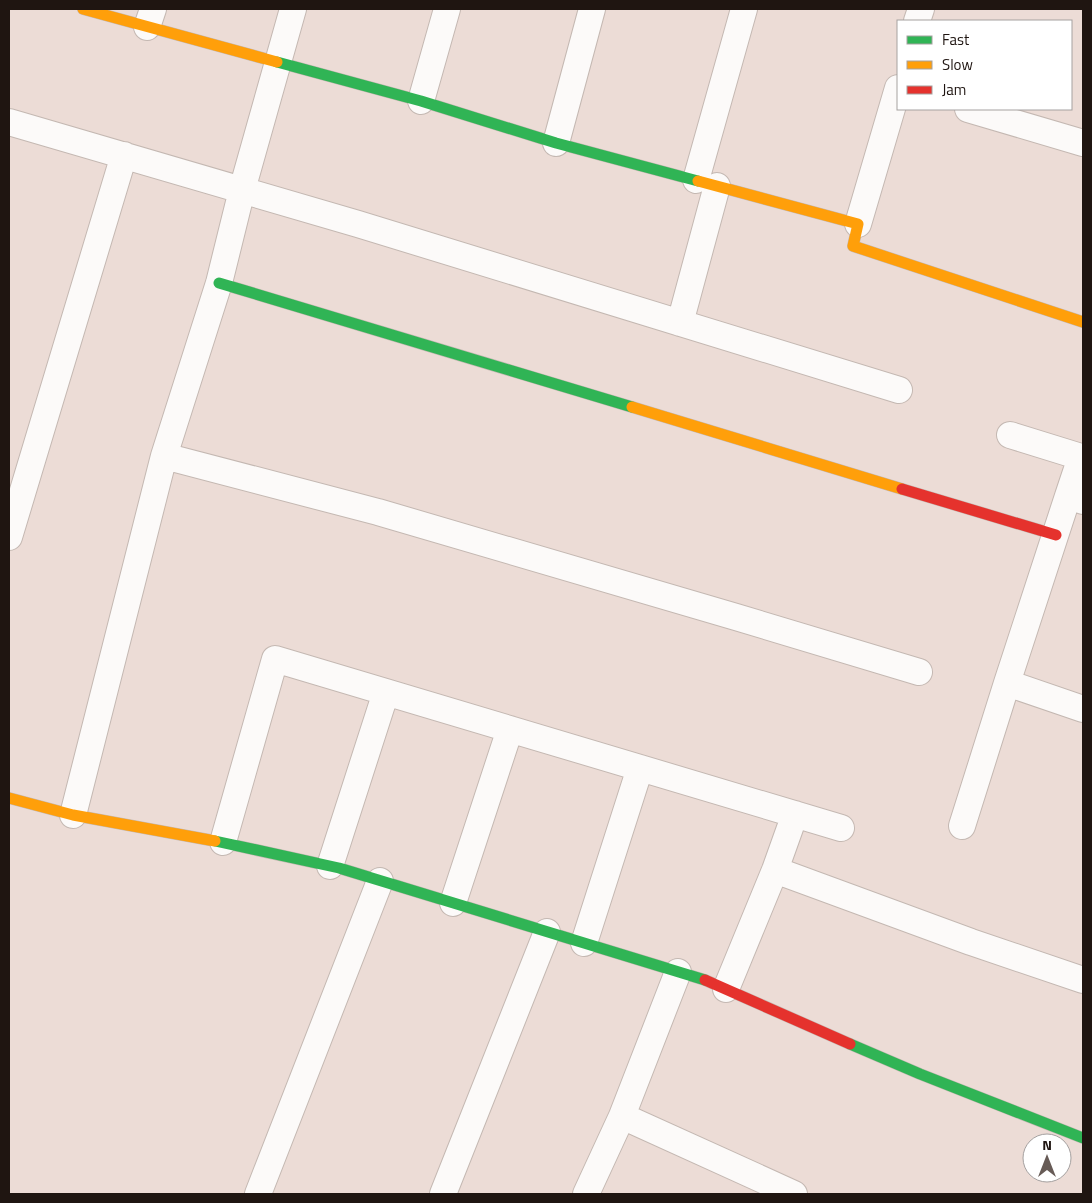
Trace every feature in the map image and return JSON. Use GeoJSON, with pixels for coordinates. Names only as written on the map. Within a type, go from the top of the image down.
{"type":"FeatureCollection","features":[{"type":"Feature","properties":{"kind":"street"},"geometry":{"type":"LineString","coordinates":[[83,9],[150,18],[277,63],[421,101],[556,143],[858,224]]}},
{"type":"Feature","properties":{"kind":"street"},"geometry":{"type":"LineString","coordinates":[[73,815],[164,456],[219,283],[242,190],[293,9]]}},
{"type":"Feature","properties":{"kind":"street"},"geometry":{"type":"LineString","coordinates":[[421,101],[446,9]]}},
{"type":"Feature","properties":{"kind":"street"},"geometry":{"type":"LineString","coordinates":[[556,143],[592,9]]}},
{"type":"Feature","properties":{"kind":"street"},"geometry":{"type":"LineString","coordinates":[[680,323],[706,183],[744,9]]}},
{"type":"Feature","properties":{"kind":"street"},"geometry":{"type":"LineString","coordinates":[[897,91],[853,246],[1083,322]]}},
{"type":"Feature","properties":{"kind":"street"},"geometry":{"type":"LineString","coordinates":[[971,110],[1083,143]]}},
{"type":"Feature","properties":{"kind":"street"},"geometry":{"type":"LineString","coordinates":[[9,122],[242,190],[898,390]]}},
{"type":"Feature","properties":{"kind":"street"},"geometry":{"type":"LineString","coordinates":[[9,537],[124,156]]}},
{"type":"Feature","properties":{"kind":"street"},"geometry":{"type":"LineString","coordinates":[[219,283],[1056,534]]}},
{"type":"Feature","properties":{"kind":"street"},"geometry":{"type":"LineString","coordinates":[[962,826],[1056,534],[1076,498],[1082,457],[1010,435]]}},
{"type":"Feature","properties":{"kind":"street"},"geometry":{"type":"LineString","coordinates":[[164,456],[378,512],[919,672]]}},
{"type":"Feature","properties":{"kind":"street"},"geometry":{"type":"LineString","coordinates":[[224,842],[274,659],[840,828]]}},
{"type":"Feature","properties":{"kind":"street"},"geometry":{"type":"LineString","coordinates":[[1007,683],[1083,709]]}},
{"type":"Feature","properties":{"kind":"street"},"geometry":{"type":"LineString","coordinates":[[330,866],[386,692]]}},
{"type":"Feature","properties":{"kind":"street"},"geometry":{"type":"LineString","coordinates":[[453,903],[510,729]]}},
{"type":"Feature","properties":{"kind":"street"},"geometry":{"type":"LineString","coordinates":[[584,943],[640,768]]}},
{"type":"Feature","properties":{"kind":"street"},"geometry":{"type":"LineString","coordinates":[[9,798],[73,815],[224,842],[330,866],[700,978],[920,1074],[1083,1138]]}},
{"type":"Feature","properties":{"kind":"street"},"geometry":{"type":"LineString","coordinates":[[726,989],[775,870],[795,814]]}},
{"type":"Feature","properties":{"kind":"street"},"geometry":{"type":"LineString","coordinates":[[775,870],[971,942],[1083,980]]}},
{"type":"Feature","properties":{"kind":"street"},"geometry":{"type":"LineString","coordinates":[[258,1194],[380,881]]}},
{"type":"Feature","properties":{"kind":"street"},"geometry":{"type":"LineString","coordinates":[[442,1194],[547,932]]}},
{"type":"Feature","properties":{"kind":"street"},"geometry":{"type":"LineString","coordinates":[[586,1194],[622,1116],[678,972]]}},
{"type":"Feature","properties":{"kind":"street"},"geometry":{"type":"LineString","coordinates":[[622,1116],[794,1194]]}},
{"type":"Feature","properties":{"kind":"traffic: fast"},"geometry":{"type":"LineString","coordinates":[[277,62],[421,101],[556,143],[698,181]]}},
{"type":"Feature","properties":{"kind":"traffic: fast"},"geometry":{"type":"LineString","coordinates":[[219,283],[632,407]]}},
{"type":"Feature","properties":{"kind":"traffic: fast"},"geometry":{"type":"LineString","coordinates":[[215,841],[339,868],[705,980]]}},
{"type":"Feature","properties":{"kind":"traffic: fast"},"geometry":{"type":"LineString","coordinates":[[850,1044],[920,1074],[1083,1138]]}},
{"type":"Feature","properties":{"kind":"traffic: slow"},"geometry":{"type":"LineString","coordinates":[[83,9],[277,62]]}},
{"type":"Feature","properties":{"kind":"traffic: slow"},"geometry":{"type":"LineString","coordinates":[[698,181],[858,224],[853,246],[1083,322]]}},
{"type":"Feature","properties":{"kind":"traffic: slow"},"geometry":{"type":"LineString","coordinates":[[632,407],[902,489]]}},
{"type":"Feature","properties":{"kind":"traffic: slow"},"geometry":{"type":"LineString","coordinates":[[9,798],[73,815],[215,841]]}},
{"type":"Feature","properties":{"kind":"traffic: jam"},"geometry":{"type":"LineString","coordinates":[[902,489],[1056,535]]}},
{"type":"Feature","properties":{"kind":"traffic: jam"},"geometry":{"type":"LineString","coordinates":[[705,980],[850,1044]]}}]}
